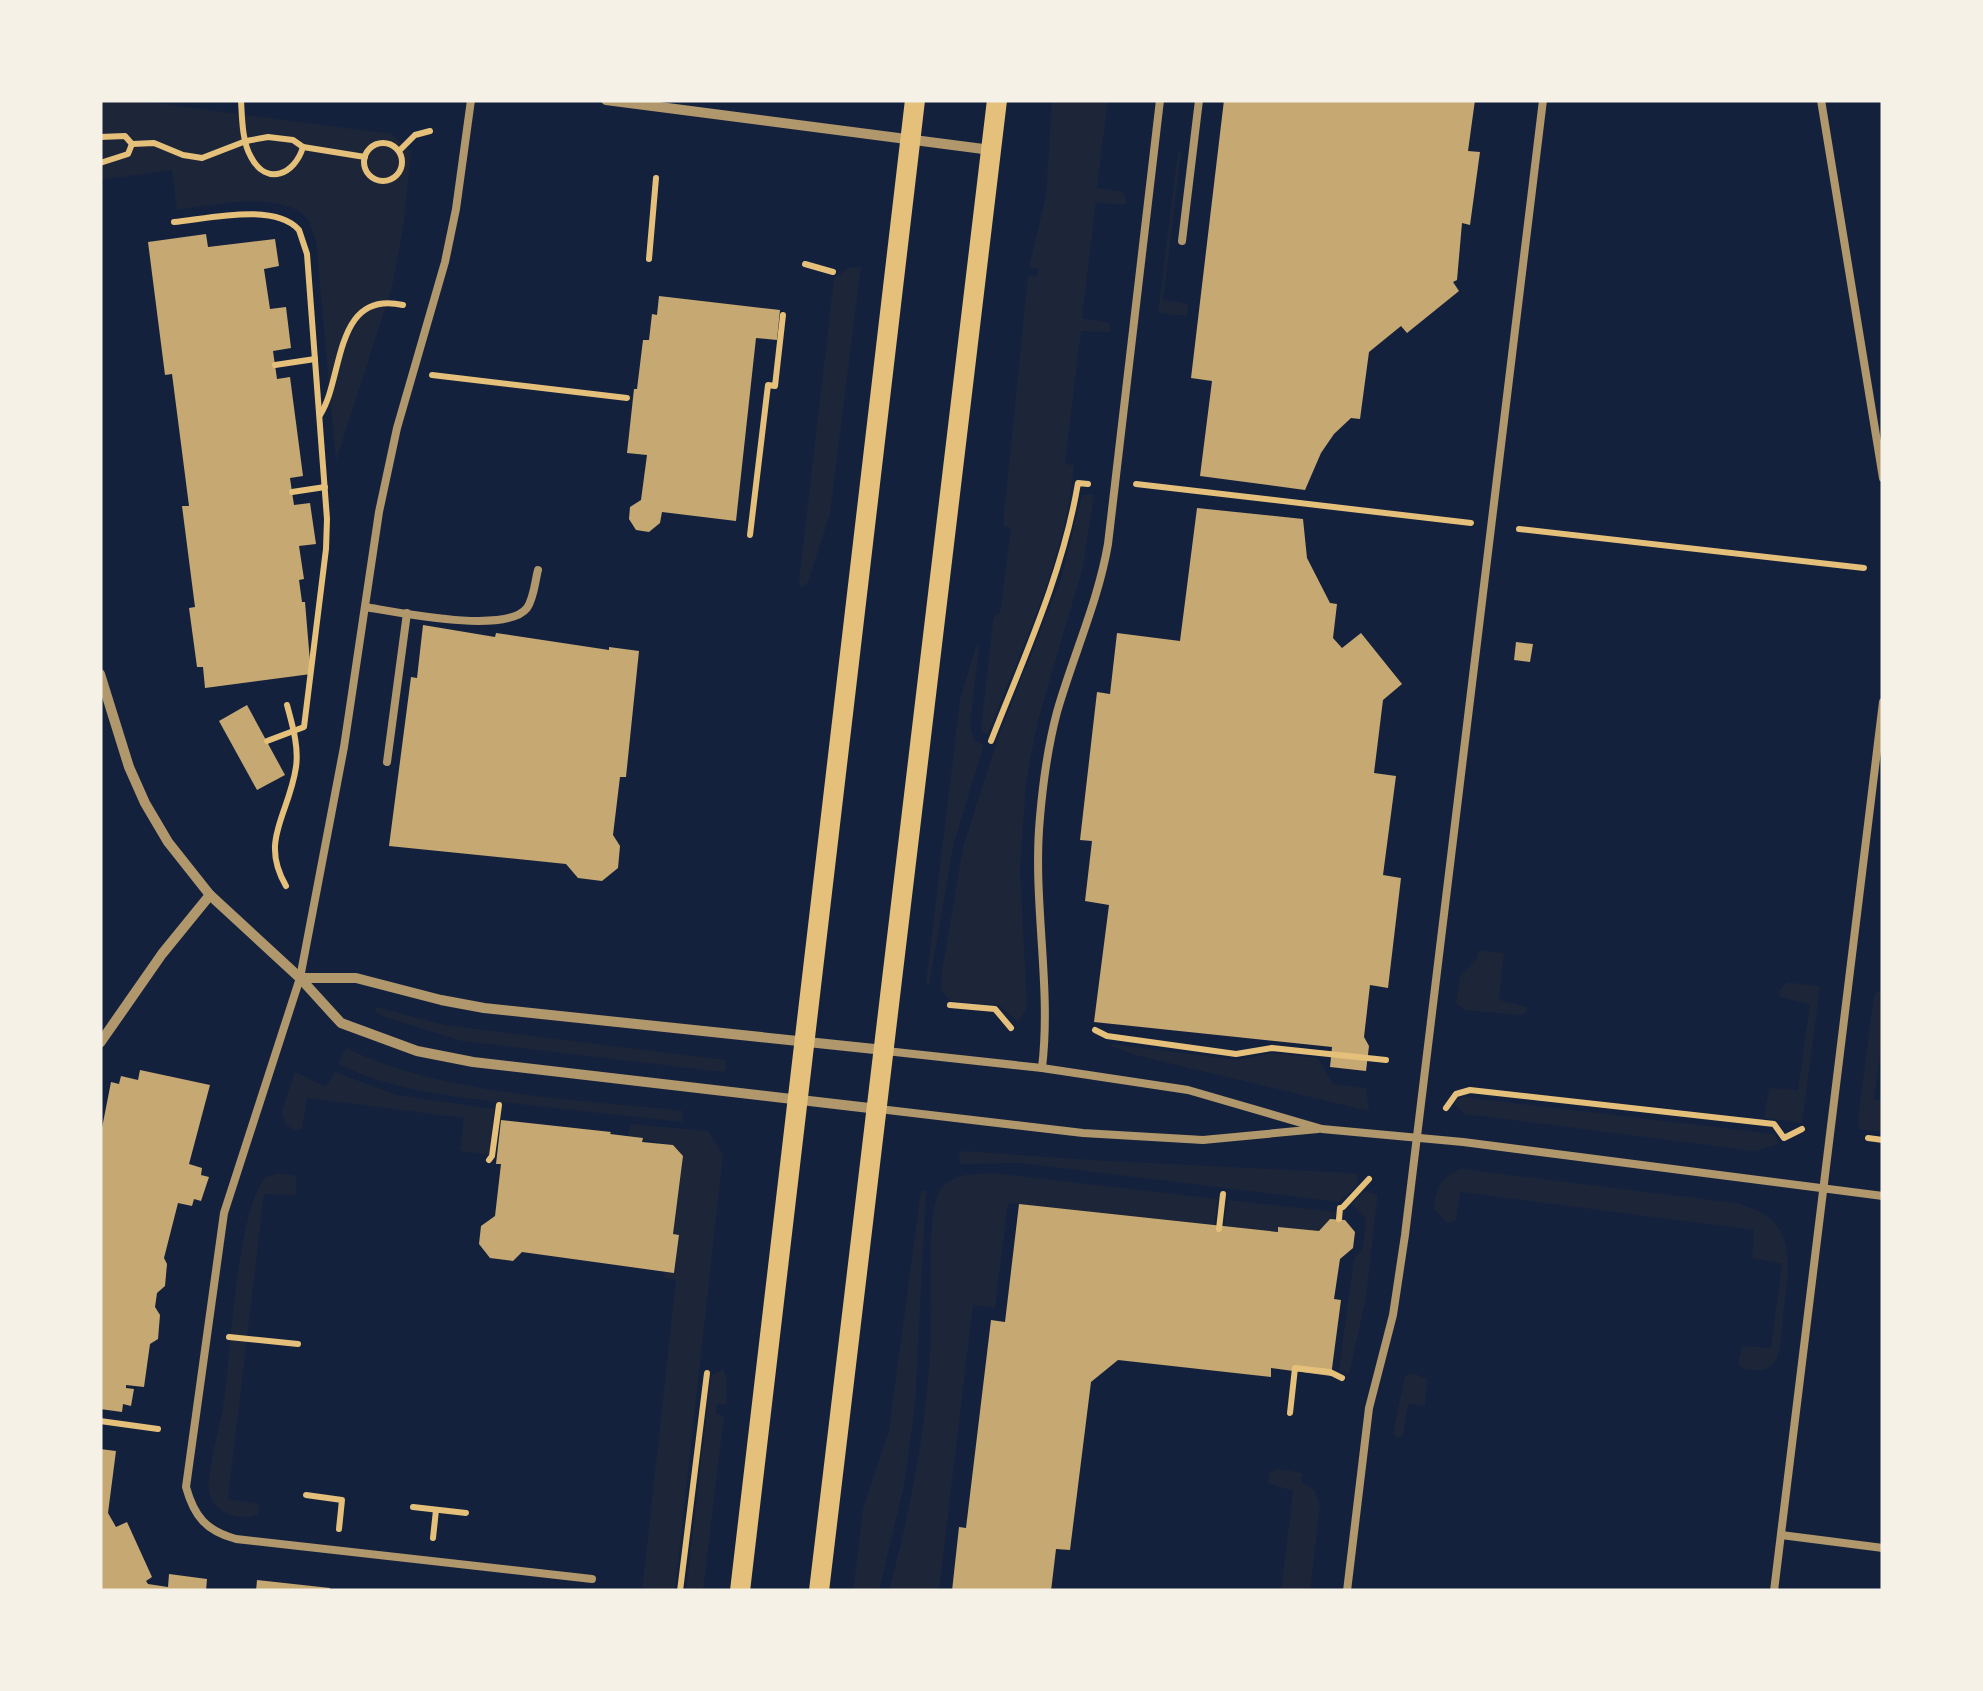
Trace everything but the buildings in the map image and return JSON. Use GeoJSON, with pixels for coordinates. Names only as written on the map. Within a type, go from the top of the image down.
{"type":"FeatureCollection","features":[{"type":"Feature","properties":{"kind":"main road"},"geometry":{"type":"LineString","coordinates":[[740,1591],[914,100]]}},
{"type":"Feature","properties":{"kind":"main road"},"geometry":{"type":"LineString","coordinates":[[819,1591],[997,100]]}},
{"type":"Feature","properties":{"kind":"street"},"geometry":{"type":"LineString","coordinates":[[606,100],[991,150]]}},
{"type":"Feature","properties":{"kind":"street"},"geometry":{"type":"LineString","coordinates":[[100,678],[129,767],[168,842],[210,895],[300,978],[341,1023],[417,1051],[473,1062],[878,1109]]}},
{"type":"Feature","properties":{"kind":"street"},"geometry":{"type":"LineString","coordinates":[[100,1043],[162,954],[210,895]]}},
{"type":"Feature","properties":{"kind":"street"},"geometry":{"type":"LineString","coordinates":[[300,978],[356,978],[484,1008],[886,1050]]}},
{"type":"Feature","properties":{"kind":"lane"},"geometry":{"type":"LineString","coordinates":[[471,100],[456,209],[387,472],[344,747],[300,978],[224,1212],[186,1487],[191,1506],[202,1522],[216,1534],[236,1539],[592,1580]]}},
{"type":"Feature","properties":{"kind":"lane"},"geometry":{"type":"LineString","coordinates":[[1042,1068],[1046,1014],[1038,848],[1045,771],[1057,712],[1102,575],[1108,544],[1160,100]]}},
{"type":"Feature","properties":{"kind":"lane"},"geometry":{"type":"LineString","coordinates":[[1182,241],[1199,100]]}},
{"type":"Feature","properties":{"kind":"lane"},"geometry":{"type":"LineString","coordinates":[[1348,1591],[1369,1408],[1393,1314],[1417,1138],[1543,100]]}},
{"type":"Feature","properties":{"kind":"lane"},"geometry":{"type":"LineString","coordinates":[[1822,100],[1883,478]]}},
{"type":"Feature","properties":{"kind":"lane"},"geometry":{"type":"LineString","coordinates":[[365,608],[473,621],[510,618],[530,603],[538,570]]}},
{"type":"Feature","properties":{"kind":"lane"},"geometry":{"type":"LineString","coordinates":[[387,762],[407,613]]}},
{"type":"Feature","properties":{"kind":"lane"},"geometry":{"type":"LineString","coordinates":[[1774,1591],[1883,702]]}},
{"type":"Feature","properties":{"kind":"lane"},"geometry":{"type":"LineString","coordinates":[[886,1050],[1188,1090],[1322,1128],[1883,1196]]}},
{"type":"Feature","properties":{"kind":"lane"},"geometry":{"type":"LineString","coordinates":[[878,1109],[1083,1133],[1202,1140],[1322,1128]]}},
{"type":"Feature","properties":{"kind":"lane"},"geometry":{"type":"LineString","coordinates":[[1781,1535],[1883,1548]]}},
{"type":"Feature","properties":{"kind":"path"},"geometry":{"type":"LineString","coordinates":[[240,100],[246,141],[255,164],[272,174],[290,170],[303,147]]}},
{"type":"Feature","properties":{"kind":"path"},"geometry":{"type":"LineString","coordinates":[[398,150],[430,131]]}},
{"type":"Feature","properties":{"kind":"path"},"geometry":{"type":"LineString","coordinates":[[100,137],[125,136],[132,144]]}},
{"type":"Feature","properties":{"kind":"path"},"geometry":{"type":"LineString","coordinates":[[132,144],[154,143],[182,156],[202,158],[246,141],[282,138],[303,147],[365,156]]}},
{"type":"Feature","properties":{"kind":"path"},"geometry":{"type":"LineString","coordinates":[[100,164],[128,154],[132,144]]}},
{"type":"Feature","properties":{"kind":"path"},"geometry":{"type":"LineString","coordinates":[[377,144],[389,144],[398,150],[401,169],[386,182],[369,175],[365,156],[377,144]]}},
{"type":"Feature","properties":{"kind":"path"},"geometry":{"type":"LineString","coordinates":[[649,259],[656,178]]}},
{"type":"Feature","properties":{"kind":"path"},"geometry":{"type":"LineString","coordinates":[[174,222],[252,214],[278,216],[294,224],[307,254],[326,549],[304,727],[267,740]]}},
{"type":"Feature","properties":{"kind":"path"},"geometry":{"type":"LineString","coordinates":[[805,264],[833,272]]}},
{"type":"Feature","properties":{"kind":"path"},"geometry":{"type":"LineString","coordinates":[[320,415],[333,391],[338,352],[360,314],[379,303],[402,305]]}},
{"type":"Feature","properties":{"kind":"path"},"geometry":{"type":"LineString","coordinates":[[750,536],[768,385],[775,386],[783,316]]}},
{"type":"Feature","properties":{"kind":"path"},"geometry":{"type":"LineString","coordinates":[[275,365],[315,359]]}},
{"type":"Feature","properties":{"kind":"path"},"geometry":{"type":"LineString","coordinates":[[443,377],[627,398]]}},
{"type":"Feature","properties":{"kind":"path"},"geometry":{"type":"LineString","coordinates":[[991,741],[1042,612],[1070,524],[1078,483],[1088,484]]}},
{"type":"Feature","properties":{"kind":"path"},"geometry":{"type":"LineString","coordinates":[[1135,484],[1471,523]]}},
{"type":"Feature","properties":{"kind":"path"},"geometry":{"type":"LineString","coordinates":[[292,492],[325,487]]}},
{"type":"Feature","properties":{"kind":"path"},"geometry":{"type":"LineString","coordinates":[[1519,529],[1864,568]]}},
{"type":"Feature","properties":{"kind":"path"},"geometry":{"type":"LineString","coordinates":[[286,886],[272,850],[297,764],[287,704]]}},
{"type":"Feature","properties":{"kind":"path"},"geometry":{"type":"LineString","coordinates":[[950,1006],[996,1009],[1012,1028]]}},
{"type":"Feature","properties":{"kind":"path"},"geometry":{"type":"LineString","coordinates":[[1095,1030],[1107,1036],[1236,1054],[1272,1048],[1386,1060]]}},
{"type":"Feature","properties":{"kind":"path"},"geometry":{"type":"LineString","coordinates":[[1446,1108],[1456,1094],[1470,1090],[1774,1124],[1784,1138],[1802,1129]]}},
{"type":"Feature","properties":{"kind":"path"},"geometry":{"type":"LineString","coordinates":[[488,1160],[492,1156],[499,1105]]}},
{"type":"Feature","properties":{"kind":"path"},"geometry":{"type":"LineString","coordinates":[[1868,1138],[1883,1140]]}},
{"type":"Feature","properties":{"kind":"path"},"geometry":{"type":"LineString","coordinates":[[1338,1219],[1341,1208],[1369,1179]]}},
{"type":"Feature","properties":{"kind":"path"},"geometry":{"type":"LineString","coordinates":[[1219,1230],[1223,1194]]}},
{"type":"Feature","properties":{"kind":"path"},"geometry":{"type":"LineString","coordinates":[[206,1334],[298,1344]]}},
{"type":"Feature","properties":{"kind":"path"},"geometry":{"type":"LineString","coordinates":[[1290,1413],[1295,1368],[1330,1372],[1342,1378]]}},
{"type":"Feature","properties":{"kind":"path"},"geometry":{"type":"LineString","coordinates":[[680,1591],[707,1373]]}},
{"type":"Feature","properties":{"kind":"path"},"geometry":{"type":"LineString","coordinates":[[100,1421],[158,1428]]}},
{"type":"Feature","properties":{"kind":"path"},"geometry":{"type":"LineString","coordinates":[[413,1507],[466,1513]]}},
{"type":"Feature","properties":{"kind":"shaded area"},"geometry":{"type":"Polygon","coordinates":[[[100,100],[132,100],[392,134],[411,152],[392,287],[336,461],[316,241],[308,221],[296,210],[264,202],[177,210],[172,170],[100,180],[100,100]]]}},
{"type":"Feature","properties":{"kind":"shaded area"},"geometry":{"type":"Polygon","coordinates":[[[1052,100],[1108,100],[1097,188],[1123,192],[1127,202],[1096,202],[1082,318],[1109,323],[1111,332],[1081,331],[1065,463],[1074,466],[1062,536],[988,734],[982,733],[981,728],[993,622],[1000,613],[1011,528],[1004,526],[1004,514],[1028,276],[1037,277],[1039,269],[1029,267],[1046,195],[1052,100]]]}},
{"type":"Feature","properties":{"kind":"shaded area"},"geometry":{"type":"Polygon","coordinates":[[[1178,152],[1181,153],[1163,300],[1188,304],[1187,316],[1158,313],[1178,152]]]}},
{"type":"Feature","properties":{"kind":"shaded area"},"geometry":{"type":"Polygon","coordinates":[[[861,266],[830,514],[808,582],[801,588],[834,279],[848,268],[861,266]]]}},
{"type":"Feature","properties":{"kind":"shaded area"},"geometry":{"type":"Polygon","coordinates":[[[1094,494],[1083,567],[1038,720],[1026,782],[1020,869],[1027,1007],[1018,1022],[999,1005],[950,1001],[941,989],[942,971],[963,847],[998,738],[1061,579],[1082,495],[1094,494]]]}},
{"type":"Feature","properties":{"kind":"shaded area"},"geometry":{"type":"Polygon","coordinates":[[[976,646],[979,647],[970,725],[974,740],[984,745],[954,842],[929,985],[926,984],[960,699],[976,646]]]}},
{"type":"Feature","properties":{"kind":"shaded area"},"geometry":{"type":"Polygon","coordinates":[[[1479,950],[1504,953],[1499,1000],[1527,1007],[1526,1013],[1465,1010],[1456,1003],[1460,976],[1476,960],[1479,950]]]}},
{"type":"Feature","properties":{"kind":"shaded area"},"geometry":{"type":"Polygon","coordinates":[[[1787,982],[1820,987],[1802,1123],[1764,1118],[1769,1088],[1798,1090],[1810,1004],[1780,997],[1779,991],[1787,982]]]}},
{"type":"Feature","properties":{"kind":"shaded area"},"geometry":{"type":"Polygon","coordinates":[[[1883,992],[1883,1031],[1874,1099],[1883,1101],[1883,1132],[1859,1129],[1858,1119],[1874,995],[1883,992]]]}},
{"type":"Feature","properties":{"kind":"shaded area"},"geometry":{"type":"Polygon","coordinates":[[[376,1007],[445,1025],[725,1060],[726,1069],[723,1072],[462,1041],[385,1017],[376,1012],[376,1007]]]}},
{"type":"Feature","properties":{"kind":"shaded area"},"geometry":{"type":"Polygon","coordinates":[[[1112,1044],[1239,1060],[1271,1053],[1318,1058],[1333,1084],[1366,1088],[1369,1111],[1139,1056],[1112,1044]]]}},
{"type":"Feature","properties":{"kind":"shaded area"},"geometry":{"type":"Polygon","coordinates":[[[346,1048],[385,1064],[468,1086],[683,1111],[682,1122],[473,1099],[404,1087],[338,1064],[346,1048]]]}},
{"type":"Feature","properties":{"kind":"shaded area"},"geometry":{"type":"Polygon","coordinates":[[[295,1072],[326,1087],[335,1072],[396,1095],[494,1109],[489,1155],[460,1151],[464,1118],[307,1098],[302,1129],[294,1130],[285,1124],[282,1111],[295,1072]]]}},
{"type":"Feature","properties":{"kind":"shaded area"},"geometry":{"type":"Polygon","coordinates":[[[1463,1097],[1774,1134],[1779,1144],[1754,1151],[1465,1114],[1455,1105],[1463,1097]]]}},
{"type":"Feature","properties":{"kind":"shaded area"},"geometry":{"type":"Polygon","coordinates":[[[630,1124],[708,1131],[723,1155],[675,1591],[642,1591],[676,1280],[664,1278],[664,1271],[675,1272],[679,1236],[673,1234],[683,1157],[673,1145],[628,1136],[630,1124]]]}},
{"type":"Feature","properties":{"kind":"shaded area"},"geometry":{"type":"Polygon","coordinates":[[[959,1153],[1357,1174],[1358,1185],[1339,1202],[1020,1163],[960,1164],[959,1153]]]}},
{"type":"Feature","properties":{"kind":"shaded area"},"geometry":{"type":"Polygon","coordinates":[[[1462,1169],[1735,1203],[1756,1210],[1781,1232],[1788,1262],[1781,1341],[1774,1363],[1760,1370],[1744,1369],[1738,1364],[1742,1346],[1771,1348],[1782,1264],[1752,1258],[1754,1230],[1460,1192],[1456,1220],[1447,1223],[1434,1209],[1436,1195],[1445,1179],[1462,1169]]]}},
{"type":"Feature","properties":{"kind":"shaded area"},"geometry":{"type":"Polygon","coordinates":[[[279,1173],[296,1176],[296,1195],[264,1194],[228,1499],[260,1504],[258,1514],[236,1516],[222,1510],[212,1499],[210,1473],[224,1401],[248,1220],[265,1177],[279,1173]]]}},
{"type":"Feature","properties":{"kind":"shaded area"},"geometry":{"type":"Polygon","coordinates":[[[992,1173],[1218,1199],[1214,1225],[1008,1203],[995,1308],[973,1305],[939,1591],[889,1591],[914,1483],[925,1412],[931,1339],[931,1242],[937,1197],[952,1179],[992,1173]]]}},
{"type":"Feature","properties":{"kind":"shaded area"},"geometry":{"type":"Polygon","coordinates":[[[921,1190],[926,1191],[915,1405],[904,1486],[879,1591],[853,1591],[863,1509],[889,1430],[921,1190]]]}},
{"type":"Feature","properties":{"kind":"shaded area"},"geometry":{"type":"Polygon","coordinates":[[[1365,1191],[1377,1195],[1377,1200],[1366,1298],[1349,1375],[1339,1370],[1354,1259],[1363,1248],[1366,1218],[1352,1204],[1365,1191]]]}},
{"type":"Feature","properties":{"kind":"shaded area"},"geometry":{"type":"Polygon","coordinates":[[[1228,1200],[1336,1212],[1334,1223],[1316,1236],[1224,1226],[1228,1200]]]}},
{"type":"Feature","properties":{"kind":"shaded area"},"geometry":{"type":"Polygon","coordinates":[[[723,1369],[727,1380],[726,1405],[717,1404],[716,1414],[724,1416],[703,1591],[686,1591],[711,1376],[723,1369]]]}},
{"type":"Feature","properties":{"kind":"shaded area"},"geometry":{"type":"Polygon","coordinates":[[[1413,1373],[1427,1379],[1425,1406],[1408,1404],[1403,1435],[1397,1438],[1393,1434],[1405,1376],[1413,1373]]]}},
{"type":"Feature","properties":{"kind":"shaded area"},"geometry":{"type":"Polygon","coordinates":[[[1277,1469],[1303,1473],[1301,1482],[1315,1490],[1320,1506],[1310,1591],[1281,1591],[1293,1491],[1268,1483],[1269,1473],[1277,1469]]]}}]}
